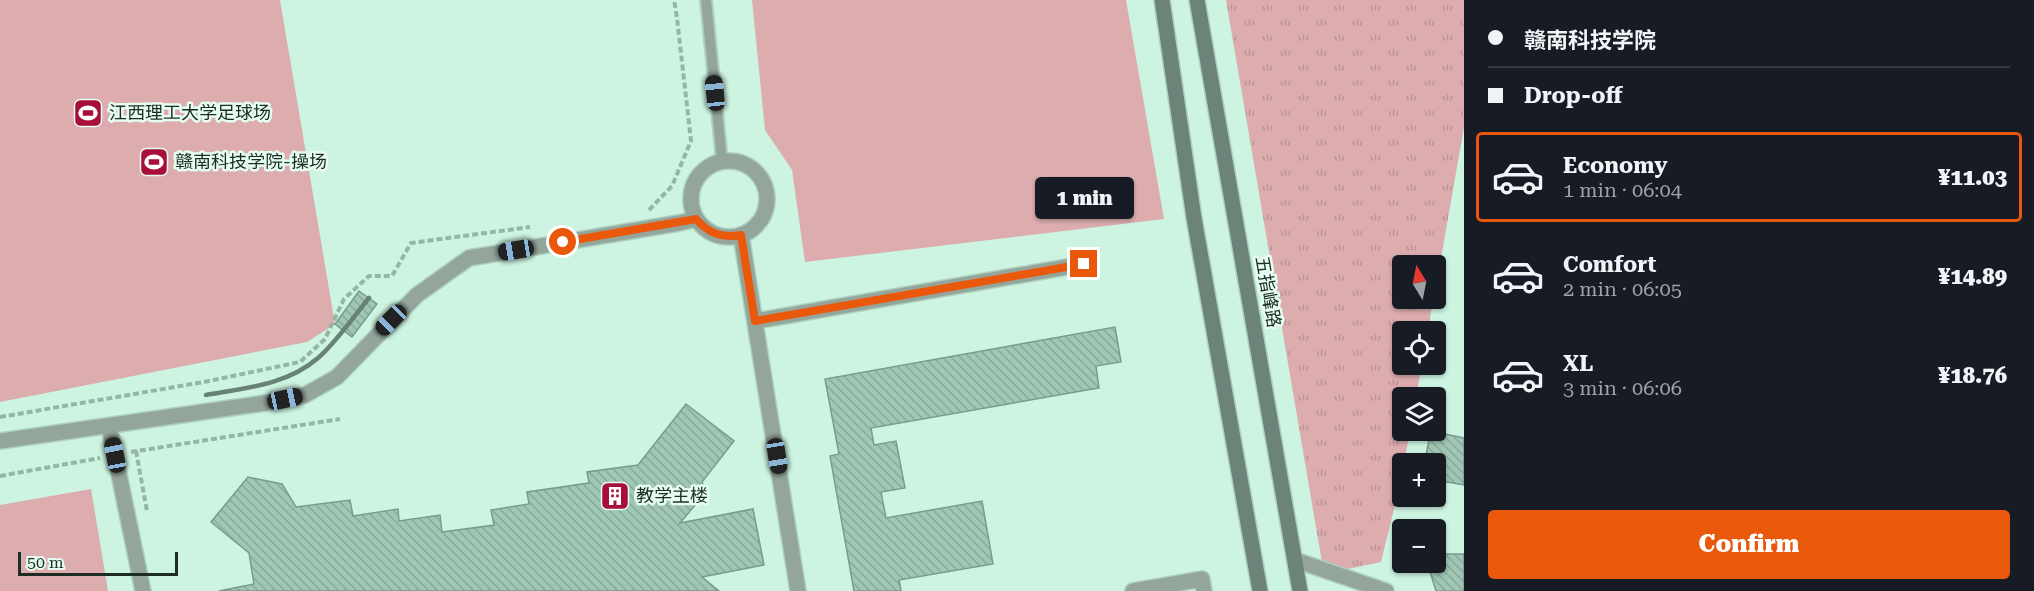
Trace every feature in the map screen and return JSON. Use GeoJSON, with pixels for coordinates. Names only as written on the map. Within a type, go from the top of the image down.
{"type":"FeatureCollection","features":[{"type":"Feature","properties":{"kind":"main road"},"geometry":{"type":"LineString","coordinates":[[1162,0],[1194,218],[1260,591]]}},
{"type":"Feature","properties":{"kind":"main road","name":"五指峰路"},"geometry":{"type":"LineString","coordinates":[[1197,0],[1300,591]]}},
{"type":"Feature","properties":{"kind":"street"},"geometry":{"type":"LineString","coordinates":[[722,161],[733,161],[745,164],[762,178],[767,189],[766,212],[752,230],[741,235],[720,236],[711,232],[696,219],[691,199],[693,188],[703,171],[722,161]]}},
{"type":"Feature","properties":{"kind":"street"},"geometry":{"type":"LineString","coordinates":[[0,441],[265,403],[305,395],[337,377],[417,295],[469,258],[696,219]]}},
{"type":"Feature","properties":{"kind":"street"},"geometry":{"type":"LineString","coordinates":[[741,235],[798,591]]}},
{"type":"Feature","properties":{"kind":"street"},"geometry":{"type":"LineString","coordinates":[[755,321],[1084,264]]}},
{"type":"Feature","properties":{"kind":"street"},"geometry":{"type":"LineString","coordinates":[[109,426],[143,591]]}},
{"type":"Feature","properties":{"kind":"street"},"geometry":{"type":"LineString","coordinates":[[1295,560],[1386,591]]}},
{"type":"Feature","properties":{"kind":"street"},"geometry":{"type":"LineString","coordinates":[[1133,591],[1202,579],[1204,591]]}},
{"type":"Feature","properties":{"kind":"lane"},"geometry":{"type":"LineString","coordinates":[[706,0],[722,161]]}},
{"type":"Feature","properties":{"kind":"path"},"geometry":{"type":"LineString","coordinates":[[647,212],[672,186],[691,141],[674,0]]}},
{"type":"Feature","properties":{"kind":"path"},"geometry":{"type":"LineString","coordinates":[[0,417],[204,382],[300,362],[325,339],[344,299],[369,276],[392,276],[411,243],[534,227]]}},
{"type":"Feature","properties":{"kind":"path"},"geometry":{"type":"LineString","coordinates":[[0,476],[340,419]]}},
{"type":"Feature","properties":{"kind":"green space","name":"赣南科技学院-操场"},"geometry":{"type":"Polygon","coordinates":[[[0,0],[280,0],[335,324],[307,342],[0,402],[0,0]]]}},
{"type":"Feature","properties":{"kind":"green space"},"geometry":{"type":"Polygon","coordinates":[[[752,0],[1126,0],[1164,219],[805,262],[792,170],[765,130],[752,0]]]}},
{"type":"Feature","properties":{"kind":"green space"},"geometry":{"type":"Polygon","coordinates":[[[1226,0],[1464,0],[1464,127],[1442,255],[1392,255],[1392,309],[1431,309],[1430,321],[1392,321],[1392,375],[1420,375],[1418,387],[1392,387],[1392,441],[1408,441],[1406,453],[1392,453],[1392,507],[1394,507],[1381,562],[1324,574],[1226,0]]]}},
{"type":"Feature","properties":{"kind":"green space"},"geometry":{"type":"Polygon","coordinates":[[[91,489],[108,591],[0,591],[0,505],[91,489]]]}},
{"type":"Feature","properties":{"kind":"building"},"geometry":{"type":"Polygon","coordinates":[[[359,291],[377,304],[352,337],[335,324],[359,291]]]}},
{"type":"Feature","properties":{"kind":"building"},"geometry":{"type":"Polygon","coordinates":[[[1115,327],[1121,362],[1096,366],[1099,388],[871,428],[874,445],[896,441],[905,488],[881,492],[886,518],[982,501],[993,564],[899,580],[901,591],[854,591],[830,456],[839,454],[825,379],[1115,327]]]}},
{"type":"Feature","properties":{"kind":"building","name":"教学主楼"},"geometry":{"type":"Polygon","coordinates":[[[686,404],[734,441],[702,482],[706,492],[680,523],[753,509],[764,565],[702,577],[719,591],[219,591],[254,584],[249,553],[211,522],[248,477],[282,484],[296,507],[350,500],[353,516],[398,509],[399,521],[440,515],[442,532],[494,525],[491,510],[529,504],[527,492],[589,483],[587,472],[638,465],[686,404]]]}},
{"type":"Feature","properties":{"kind":"building"},"geometry":{"type":"Polygon","coordinates":[[[1446,434],[1464,438],[1464,485],[1446,482],[1446,453],[1426,453],[1429,441],[1446,441],[1446,434]]]}},
{"type":"Feature","properties":{"kind":"building"},"geometry":{"type":"Polygon","coordinates":[[[1446,554],[1464,554],[1464,591],[1436,591],[1430,573],[1446,573],[1446,554]]]}},
{"type":"Feature","properties":{"kind":"railway"},"geometry":{"type":"LineString","coordinates":[[206,395],[265,384],[306,367],[331,346],[369,298]]}},
{"type":"Feature","properties":{"kind":"place","name":"江西理工大学足球场"},"geometry":{"type":"Point","coordinates":[88,113]}},
{"type":"Feature","properties":{"kind":"place","name":"赣南科技学院-操场"},"geometry":{"type":"Point","coordinates":[154,162]}},
{"type":"Feature","properties":{"kind":"place","name":"教学主楼"},"geometry":{"type":"Point","coordinates":[615,496]}},
{"type":"Feature","properties":{"kind":"route"},"geometry":{"type":"LineString","coordinates":[[563,242],[696,219],[711,232],[720,236],[741,235],[755,321],[1084,264]]}}]}
